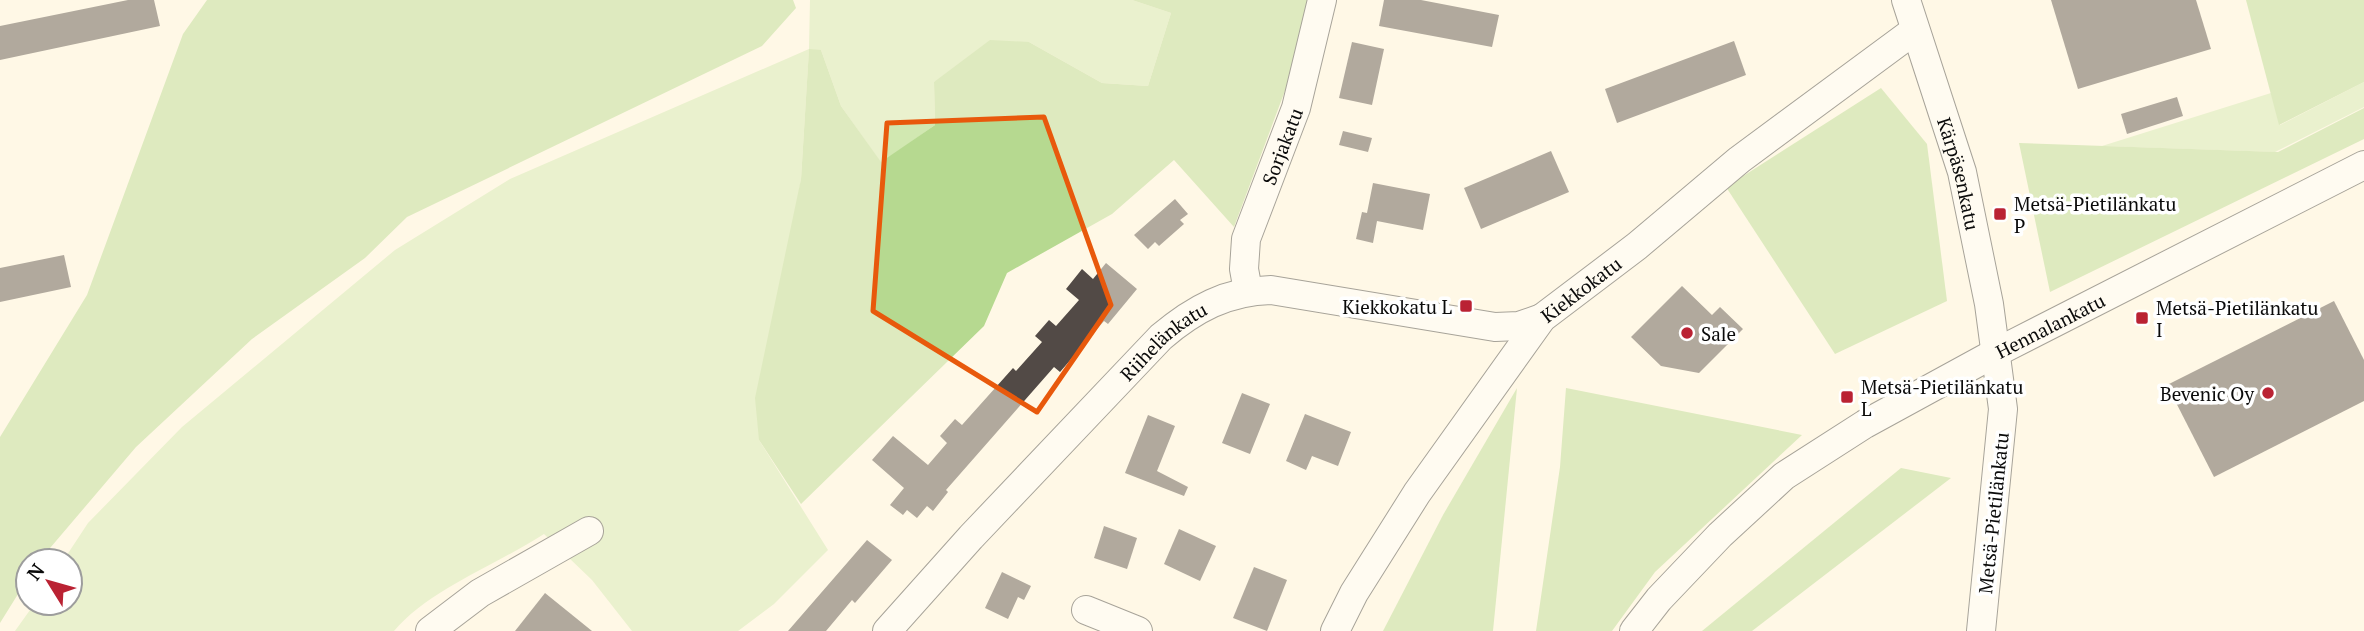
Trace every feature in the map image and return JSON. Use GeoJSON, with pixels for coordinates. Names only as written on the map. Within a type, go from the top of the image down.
{"type":"FeatureCollection","features":[{"type":"Feature","properties":{"kind":"street","name":"Sorjakatu"},"geometry":{"type":"LineString","coordinates":[[1248,290],[1244,269],[1246,239],[1296,108],[1322,0]]}},
{"type":"Feature","properties":{"kind":"street","name":"Kärpäsenkatu"},"geometry":{"type":"LineString","coordinates":[[1906,0],[1962,172],[1989,304],[1995,353]]}},
{"type":"Feature","properties":{"kind":"street","name":"Kiekkokatu"},"geometry":{"type":"LineString","coordinates":[[1335,631],[1354,593],[1417,493],[1542,318],[1637,246],[1739,160],[1915,30]]}},
{"type":"Feature","properties":{"kind":"street","name":"Hennalankatu"},"geometry":{"type":"LineString","coordinates":[[1634,631],[1659,599],[1720,535],[1784,476],[1865,424],[1995,353],[2364,166]]}},
{"type":"Feature","properties":{"kind":"street","name":"Riihelänkatu"},"geometry":{"type":"LineString","coordinates":[[887,631],[971,537],[1161,337],[1186,316],[1215,301],[1248,290],[1271,290],[1495,327],[1519,326],[1542,318]]}},
{"type":"Feature","properties":{"kind":"street","name":"Metsä-Pietilänkatu"},"geometry":{"type":"LineString","coordinates":[[1981,631],[2003,409],[1995,353]]}},
{"type":"Feature","properties":{"kind":"street"},"geometry":{"type":"LineString","coordinates":[[430,631],[480,593],[589,531]]}},
{"type":"Feature","properties":{"kind":"street"},"geometry":{"type":"LineString","coordinates":[[1086,611],[1138,631]]}},
{"type":"Feature","properties":{"kind":"highlighted area"},"geometry":{"type":"Polygon","coordinates":[[[1044,117],[1111,305],[1037,412],[873,311],[887,123],[1044,117]]]}},
{"type":"Feature","properties":{"kind":"green space"},"geometry":{"type":"Polygon","coordinates":[[[207,0],[793,0],[796,8],[762,46],[407,217],[365,258],[252,339],[136,447],[51,547],[14,547],[14,600],[0,623],[0,437],[87,295],[183,34],[207,0]]]}},
{"type":"Feature","properties":{"kind":"green space"},"geometry":{"type":"Polygon","coordinates":[[[810,0],[1132,0],[1171,13],[1148,86],[1102,83],[1029,42],[934,82],[935,125],[881,163],[841,106],[821,50],[809,50],[801,179],[759,440],[828,550],[774,604],[738,631],[632,631],[592,580],[544,534],[426,602],[394,631],[15,631],[25,617],[84,617],[84,547],[72,547],[88,523],[182,427],[395,250],[510,179],[809,49],[810,0]]]}},
{"type":"Feature","properties":{"kind":"green space"},"geometry":{"type":"Polygon","coordinates":[[[1132,0],[1310,0],[1304,40],[1234,227],[1174,160],[1112,214],[1007,273],[984,326],[801,504],[759,440],[755,398],[801,179],[809,49],[821,50],[841,106],[881,162],[935,125],[934,82],[990,40],[1029,42],[1102,83],[1148,86],[1171,13],[1132,0]]]}},
{"type":"Feature","properties":{"kind":"green space"},"geometry":{"type":"Polygon","coordinates":[[[2246,0],[2364,0],[2364,82],[2279,125],[2246,0]]]}},
{"type":"Feature","properties":{"kind":"green space"},"geometry":{"type":"Polygon","coordinates":[[[2364,82],[2364,107],[2275,152],[2102,146],[2271,93],[2280,125],[2364,82]]]}},
{"type":"Feature","properties":{"kind":"green space"},"geometry":{"type":"Polygon","coordinates":[[[1881,88],[1927,144],[1947,301],[1835,354],[1726,187],[1881,88]]]}},
{"type":"Feature","properties":{"kind":"green space"},"geometry":{"type":"Polygon","coordinates":[[[2364,108],[2364,139],[2050,292],[2019,143],[2278,152],[2364,108]]]}},
{"type":"Feature","properties":{"kind":"green space"},"geometry":{"type":"Polygon","coordinates":[[[1517,388],[1493,631],[1383,631],[1443,515],[1517,388]]]}},
{"type":"Feature","properties":{"kind":"green space"},"geometry":{"type":"Polygon","coordinates":[[[1566,388],[1802,435],[1655,572],[1612,631],[1536,631],[1560,467],[1566,388]]]}},
{"type":"Feature","properties":{"kind":"green space"},"geometry":{"type":"Polygon","coordinates":[[[1901,468],[1951,478],[1752,631],[1702,631],[1901,468]]]}},
{"type":"Feature","properties":{"kind":"building"},"geometry":{"type":"Polygon","coordinates":[[[128,0],[154,0],[160,26],[0,60],[0,26],[128,0]]]}},
{"type":"Feature","properties":{"kind":"building"},"geometry":{"type":"Polygon","coordinates":[[[1384,0],[1421,0],[1499,15],[1492,47],[1379,26],[1384,0]]]}},
{"type":"Feature","properties":{"kind":"building"},"geometry":{"type":"Polygon","coordinates":[[[2051,0],[2196,0],[2211,49],[2078,89],[2051,0]]]}},
{"type":"Feature","properties":{"kind":"building"},"geometry":{"type":"Polygon","coordinates":[[[1734,41],[1746,75],[1617,123],[1605,89],[1734,41]]]}},
{"type":"Feature","properties":{"kind":"building"},"geometry":{"type":"Polygon","coordinates":[[[1352,42],[1384,49],[1372,105],[1339,98],[1352,42]]]}},
{"type":"Feature","properties":{"kind":"building"},"geometry":{"type":"Polygon","coordinates":[[[2177,97],[2183,116],[2127,134],[2121,114],[2177,97]]]}},
{"type":"Feature","properties":{"kind":"building"},"geometry":{"type":"Polygon","coordinates":[[[1343,131],[1372,138],[1368,152],[1339,145],[1343,131]]]}},
{"type":"Feature","properties":{"kind":"building"},"geometry":{"type":"Polygon","coordinates":[[[1551,151],[1569,192],[1481,229],[1464,188],[1551,151]]]}},
{"type":"Feature","properties":{"kind":"building"},"geometry":{"type":"Polygon","coordinates":[[[1373,183],[1430,194],[1423,230],[1377,221],[1373,243],[1356,239],[1362,212],[1367,213],[1373,183]]]}},
{"type":"Feature","properties":{"kind":"building"},"geometry":{"type":"Polygon","coordinates":[[[1175,199],[1188,214],[1180,220],[1184,224],[1159,246],[1155,242],[1148,249],[1134,235],[1175,199]]]}},
{"type":"Feature","properties":{"kind":"building"},"geometry":{"type":"Polygon","coordinates":[[[64,255],[71,287],[0,302],[0,268],[64,255]]]}},
{"type":"Feature","properties":{"kind":"building"},"geometry":{"type":"Polygon","coordinates":[[[1106,263],[1137,289],[1108,324],[1104,321],[1060,372],[1054,367],[946,490],[948,492],[933,511],[927,506],[917,518],[907,510],[903,515],[890,505],[904,488],[872,460],[893,436],[928,465],[947,443],[940,436],[955,419],[962,425],[1013,368],[1016,371],[1042,342],[1035,336],[1049,320],[1056,326],[1079,300],[1066,289],[1082,269],[1093,279],[1106,263]]]}},
{"type":"Feature","properties":{"kind":"building","name":"Sale"},"geometry":{"type":"Polygon","coordinates":[[[1682,286],[1712,315],[1720,307],[1743,329],[1699,373],[1661,366],[1631,337],[1682,286]]]}},
{"type":"Feature","properties":{"kind":"building","name":"Bevenic Oy"},"geometry":{"type":"Polygon","coordinates":[[[2334,301],[2364,360],[2364,401],[2214,477],[2167,385],[2334,301]]]}},
{"type":"Feature","properties":{"kind":"building"},"geometry":{"type":"Polygon","coordinates":[[[1242,393],[1270,404],[1250,454],[1222,443],[1242,393]]]}},
{"type":"Feature","properties":{"kind":"building"},"geometry":{"type":"Polygon","coordinates":[[[1305,414],[1351,432],[1338,466],[1312,456],[1306,470],[1286,461],[1305,414]]]}},
{"type":"Feature","properties":{"kind":"building"},"geometry":{"type":"Polygon","coordinates":[[[1148,415],[1175,426],[1157,471],[1188,487],[1184,496],[1125,473],[1148,415]]]}},
{"type":"Feature","properties":{"kind":"building"},"geometry":{"type":"Polygon","coordinates":[[[1104,526],[1137,538],[1127,569],[1094,558],[1104,526]]]}},
{"type":"Feature","properties":{"kind":"building"},"geometry":{"type":"Polygon","coordinates":[[[1179,529],[1216,546],[1200,581],[1164,564],[1179,529]]]}},
{"type":"Feature","properties":{"kind":"building"},"geometry":{"type":"Polygon","coordinates":[[[867,540],[892,560],[855,603],[852,600],[826,631],[788,631],[867,540]]]}},
{"type":"Feature","properties":{"kind":"building"},"geometry":{"type":"Polygon","coordinates":[[[1254,567],[1287,580],[1267,631],[1233,618],[1254,567]]]}},
{"type":"Feature","properties":{"kind":"building"},"geometry":{"type":"Polygon","coordinates":[[[1002,572],[1031,586],[1024,600],[1018,597],[1008,619],[985,608],[1002,572]]]}},
{"type":"Feature","properties":{"kind":"building"},"geometry":{"type":"Polygon","coordinates":[[[545,593],[592,631],[515,631],[545,593]]]}},
{"type":"Feature","properties":{"kind":"place","name":"Metsä-Pietilänkatu P"},"geometry":{"type":"Point","coordinates":[2000,214]}},
{"type":"Feature","properties":{"kind":"place","name":"Kiekkokatu L"},"geometry":{"type":"Point","coordinates":[1466,306]}},
{"type":"Feature","properties":{"kind":"place","name":"Metsä-Pietilänkatu I"},"geometry":{"type":"Point","coordinates":[2142,318]}},
{"type":"Feature","properties":{"kind":"place","name":"Sale"},"geometry":{"type":"Point","coordinates":[1687,333]}},
{"type":"Feature","properties":{"kind":"place","name":"Bevenic Oy"},"geometry":{"type":"Point","coordinates":[2268,393]}},
{"type":"Feature","properties":{"kind":"place","name":"Metsä-Pietilänkatu L"},"geometry":{"type":"Point","coordinates":[1847,397]}}]}
